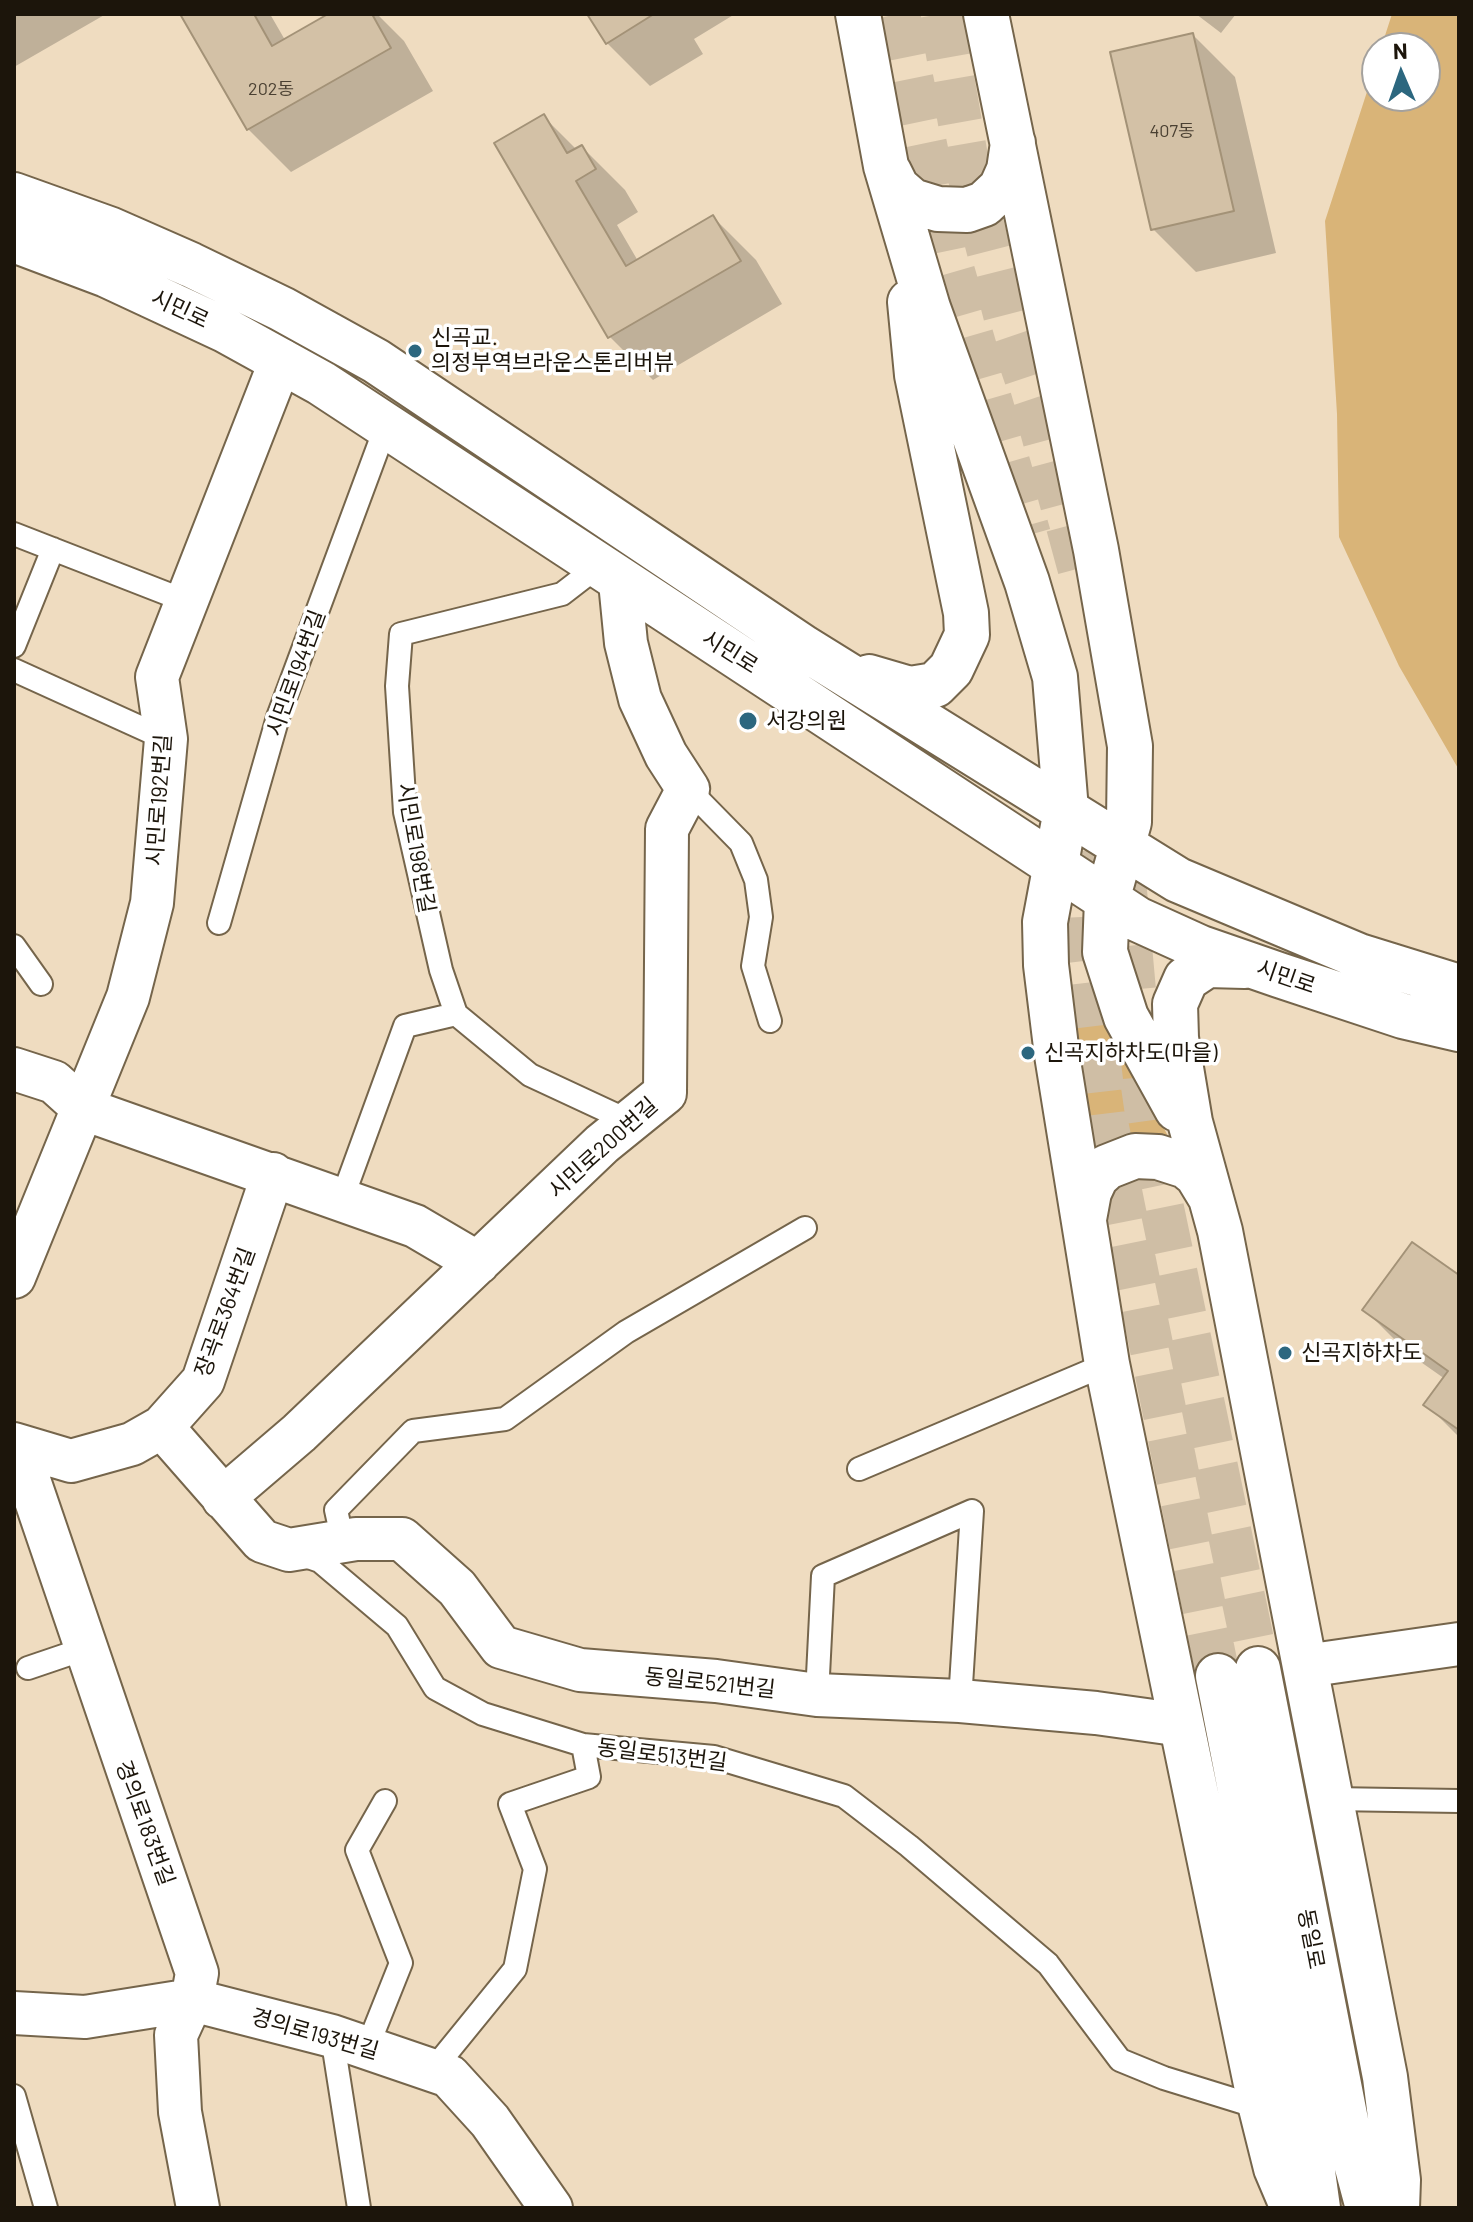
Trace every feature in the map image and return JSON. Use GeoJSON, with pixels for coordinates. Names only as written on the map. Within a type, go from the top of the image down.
{"type":"FeatureCollection","features":[{"type":"Feature","properties":{"kind":"street"},"geometry":{"type":"LineString","coordinates":[[804,648],[870,677],[918,690],[935,685],[943,678],[957,659],[967,635],[966,613],[917,375],[913,318],[858,14]]}},
{"type":"Feature","properties":{"kind":"street"},"geometry":{"type":"LineString","coordinates":[[986,14],[1123,695],[1132,787],[1122,846],[1107,900],[1104,951],[1113,986],[1198,1152]]}},
{"type":"Feature","properties":{"kind":"street"},"geometry":{"type":"LineString","coordinates":[[886,166],[897,188],[912,201],[938,209],[967,210],[984,204],[1001,188],[1009,170],[1013,143]]}},
{"type":"Feature","properties":{"kind":"street"},"geometry":{"type":"LineString","coordinates":[[886,166],[928,308],[1042,629],[1059,711],[1066,810],[1045,922],[1046,965],[1084,1225],[1107,1364],[1261,2108],[1276,2168],[1293,2208]]}},
{"type":"Feature","properties":{"kind":"street","name":"시민로"},"geometry":{"type":"LineString","coordinates":[[14,195],[109,229],[191,265],[282,309],[376,361],[804,648],[1122,846],[1213,897],[1359,956],[1459,987]]}},
{"type":"Feature","properties":{"kind":"street","name":"시민로"},"geometry":{"type":"LineString","coordinates":[[14,240],[107,275],[281,360],[1107,900],[1159,930],[1279,975],[1403,1016],[1459,1029]]}},
{"type":"Feature","properties":{"kind":"street","name":"시민로192번길"},"geometry":{"type":"LineString","coordinates":[[14,1277],[128,997],[152,903],[166,739],[157,677],[281,360]]}},
{"type":"Feature","properties":{"kind":"street"},"geometry":{"type":"LineString","coordinates":[[609,575],[640,699],[666,755],[688,789]]}},
{"type":"Feature","properties":{"kind":"street","name":"시민로200번길"},"geometry":{"type":"LineString","coordinates":[[223,1498],[299,1433],[602,1144],[665,1093],[667,829],[688,789]]}},
{"type":"Feature","properties":{"kind":"street"},"geometry":{"type":"LineString","coordinates":[[1279,975],[1217,963],[1199,969],[1180,987],[1174,1016],[1176,1038],[1198,1152],[1212,1200],[1385,2077],[1398,2180],[1397,2208]]}},
{"type":"Feature","properties":{"kind":"street"},"geometry":{"type":"LineString","coordinates":[[14,1069],[54,1082],[84,1109],[415,1226],[478,1263]]}},
{"type":"Feature","properties":{"kind":"street"},"geometry":{"type":"LineString","coordinates":[[1084,1225],[1086,1201],[1096,1177],[1107,1167],[1135,1156],[1158,1157],[1186,1166],[1197,1175],[1212,1200]]}},
{"type":"Feature","properties":{"kind":"street","name":"장곡로364번길"},"geometry":{"type":"LineString","coordinates":[[15,1445],[71,1461],[132,1444],[162,1427],[203,1381],[273,1174]]}},
{"type":"Feature","properties":{"kind":"street","name":"동일로513번길"},"geometry":{"type":"LineString","coordinates":[[162,1427],[262,1541],[289,1550]]}},
{"type":"Feature","properties":{"kind":"street","name":"경의로183번길"},"geometry":{"type":"LineString","coordinates":[[15,1445],[197,1973],[192,2000],[176,2035],[180,2112],[198,2208]]}},
{"type":"Feature","properties":{"kind":"street","name":"동일로521번길"},"geometry":{"type":"LineString","coordinates":[[289,1550],[343,1542],[402,1539],[457,1588],[501,1647],[580,1670],[716,1681],[817,1695],[960,1701],[1096,1713],[1182,1725]]}},
{"type":"Feature","properties":{"kind":"street"},"geometry":{"type":"LineString","coordinates":[[1305,1666],[1459,1644]]}},
{"type":"Feature","properties":{"kind":"street","name":"동일로"},"geometry":{"type":"LineString","coordinates":[[1318,2208],[1238,1673],[1368,2208]]}},
{"type":"Feature","properties":{"kind":"street","name":"경의로193번길"},"geometry":{"type":"LineString","coordinates":[[14,2013],[85,2017],[192,2000],[349,2042],[449,2076],[490,2121],[551,2208]]}},
{"type":"Feature","properties":{"kind":"lane","name":"시민로194번길"},"geometry":{"type":"LineString","coordinates":[[219,923],[278,717],[386,426]]}},
{"type":"Feature","properties":{"kind":"lane"},"geometry":{"type":"LineString","coordinates":[[14,534],[186,601]]}},
{"type":"Feature","properties":{"kind":"lane"},"geometry":{"type":"LineString","coordinates":[[14,646],[53,549]]}},
{"type":"Feature","properties":{"kind":"lane","name":"시민로198번길"},"geometry":{"type":"LineString","coordinates":[[456,1014],[437,955],[405,812],[397,686],[401,634],[562,594],[609,575]]}},
{"type":"Feature","properties":{"kind":"lane"},"geometry":{"type":"LineString","coordinates":[[14,670],[166,739]]}},
{"type":"Feature","properties":{"kind":"lane"},"geometry":{"type":"LineString","coordinates":[[688,789],[741,843],[756,880],[761,917],[753,966],[770,1021]]}},
{"type":"Feature","properties":{"kind":"lane"},"geometry":{"type":"LineString","coordinates":[[14,946],[41,984]]}},
{"type":"Feature","properties":{"kind":"lane"},"geometry":{"type":"LineString","coordinates":[[342,1199],[405,1026],[456,1014],[530,1075],[631,1122]]}},
{"type":"Feature","properties":{"kind":"lane"},"geometry":{"type":"LineString","coordinates":[[343,1542],[336,1510],[413,1431],[505,1419],[626,1332],[805,1228]]}},
{"type":"Feature","properties":{"kind":"lane"},"geometry":{"type":"LineString","coordinates":[[859,1469],[1107,1364]]}},
{"type":"Feature","properties":{"kind":"lane"},"geometry":{"type":"LineString","coordinates":[[817,1695],[823,1576],[972,1511],[960,1701]]}},
{"type":"Feature","properties":{"kind":"lane","name":"동일로513번길"},"geometry":{"type":"LineString","coordinates":[[289,1550],[320,1561],[397,1626],[435,1688],[483,1714],[583,1745],[714,1757],[844,1796],[909,1846],[1048,1964],[1120,2060],[1164,2078],[1261,2108]]}},
{"type":"Feature","properties":{"kind":"lane"},"geometry":{"type":"LineString","coordinates":[[28,1668],[84,1649]]}},
{"type":"Feature","properties":{"kind":"lane"},"geometry":{"type":"LineString","coordinates":[[432,2071],[515,1969],[535,1869],[510,1804],[589,1777],[583,1745]]}},
{"type":"Feature","properties":{"kind":"lane"},"geometry":{"type":"LineString","coordinates":[[1331,1799],[1459,1801]]}},
{"type":"Feature","properties":{"kind":"lane"},"geometry":{"type":"LineString","coordinates":[[359,2208],[349,2042],[401,1963],[357,1850],[385,1801]]}},
{"type":"Feature","properties":{"kind":"lane"},"geometry":{"type":"LineString","coordinates":[[14,2096],[46,2208]]}},
{"type":"Feature","properties":{"kind":"shaded area"},"geometry":{"type":"Polygon","coordinates":[[[1392,14],[1459,14],[1459,770],[1399,666],[1339,537],[1337,414],[1325,221],[1361,110],[1441,112],[1441,32],[1386,32],[1392,14]]]}},
{"type":"Feature","properties":{"kind":"shaded area"},"geometry":{"type":"Polygon","coordinates":[[[1083,988],[1093,992],[1169,1138],[1096,1152],[1091,1147],[1073,997],[1083,988]]]}},
{"type":"Feature","properties":{"kind":"building"},"geometry":{"type":"Polygon","coordinates":[[[180,14],[254,14],[272,46],[328,14],[372,14],[391,48],[247,130],[180,14]]]}},
{"type":"Feature","properties":{"kind":"building"},"geometry":{"type":"Polygon","coordinates":[[[587,14],[654,14],[606,44],[587,14]]]}},
{"type":"Feature","properties":{"kind":"building"},"geometry":{"type":"Polygon","coordinates":[[[1193,33],[1234,211],[1151,230],[1110,52],[1193,33]]]}},
{"type":"Feature","properties":{"kind":"building"},"geometry":{"type":"Polygon","coordinates":[[[544,114],[567,153],[582,145],[596,169],[576,181],[626,266],[713,215],[741,261],[608,338],[494,143],[544,114]]]}},
{"type":"Feature","properties":{"kind":"building"},"geometry":{"type":"Polygon","coordinates":[[[1412,1242],[1459,1275],[1459,1430],[1423,1405],[1448,1371],[1362,1310],[1412,1242]]]}},
{"type":"Feature","properties":{"kind":"tunnel"},"geometry":{"type":"LineString","coordinates":[[898,14],[947,251],[1029,535]]}},
{"type":"Feature","properties":{"kind":"tunnel"},"geometry":{"type":"LineString","coordinates":[[941,14],[969,174],[1006,318],[1034,401],[1080,570]]}},
{"type":"Feature","properties":{"kind":"tunnel"},"geometry":{"type":"LineString","coordinates":[[1079,851],[1082,920],[1106,1122],[1218,1676]]}},
{"type":"Feature","properties":{"kind":"tunnel"},"geometry":{"type":"LineString","coordinates":[[1124,880],[1142,1079],[1157,1184],[1258,1669]]}},
{"type":"Feature","properties":{"kind":"place","name":"신곡교. 의정부역브라운스톤리버뷰"},"geometry":{"type":"Point","coordinates":[415,351]}},
{"type":"Feature","properties":{"kind":"place","name":"서강의원"},"geometry":{"type":"Point","coordinates":[748,721]}},
{"type":"Feature","properties":{"kind":"place","name":"신곡지하차도(마을)"},"geometry":{"type":"Point","coordinates":[1028,1053]}},
{"type":"Feature","properties":{"kind":"place","name":"신곡지하차도"},"geometry":{"type":"Point","coordinates":[1285,1353]}}]}
